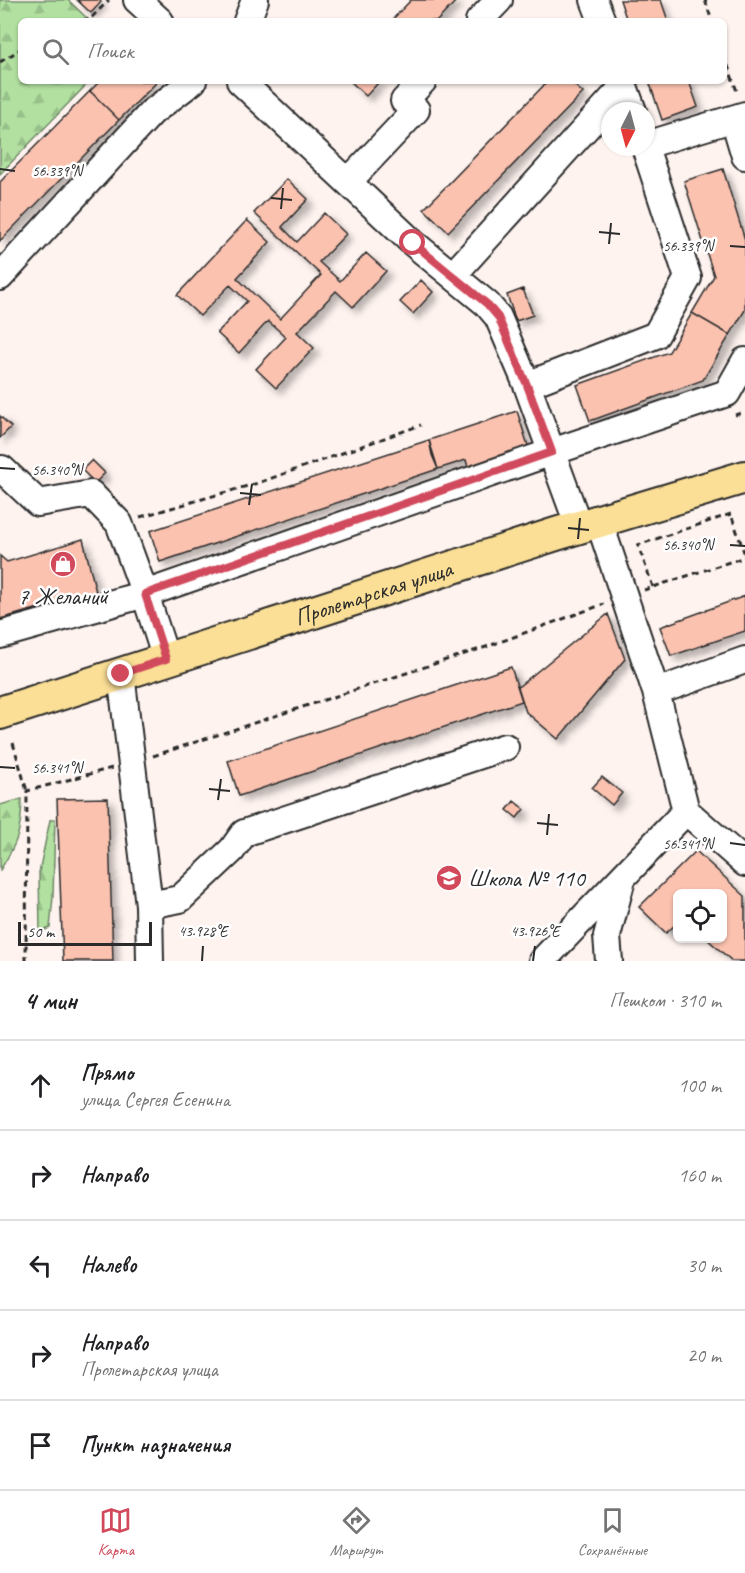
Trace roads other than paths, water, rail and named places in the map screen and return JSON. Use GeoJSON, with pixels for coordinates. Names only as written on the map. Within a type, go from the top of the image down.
{"type":"FeatureCollection","features":[{"type":"Feature","properties":{"kind":"main road","name":"Пролетарская улица"},"geometry":{"type":"LineString","coordinates":[[0,712],[589,524],[745,477]]}},
{"type":"Feature","properties":{"kind":"lane"},"geometry":{"type":"LineString","coordinates":[[137,0],[157,18]]}},
{"type":"Feature","properties":{"kind":"lane"},"geometry":{"type":"LineString","coordinates":[[248,18],[255,0]]}},
{"type":"Feature","properties":{"kind":"lane"},"geometry":{"type":"LineString","coordinates":[[482,18],[499,0]]}},
{"type":"Feature","properties":{"kind":"lane"},"geometry":{"type":"LineString","coordinates":[[594,0],[601,18]]}},
{"type":"Feature","properties":{"kind":"lane"},"geometry":{"type":"LineString","coordinates":[[0,277],[152,112],[190,84]]}},
{"type":"Feature","properties":{"kind":"lane"},"geometry":{"type":"LineString","coordinates":[[243,84],[413,243],[487,304],[498,317],[552,452],[624,596],[656,692],[686,811],[745,863]]}},
{"type":"Feature","properties":{"kind":"lane"},"geometry":{"type":"LineString","coordinates":[[348,182],[416,110],[404,101],[420,84]]}},
{"type":"Feature","properties":{"kind":"lane"},"geometry":{"type":"LineString","coordinates":[[453,275],[622,84]]}},
{"type":"Feature","properties":{"kind":"lane"},"geometry":{"type":"LineString","coordinates":[[623,84],[630,102]]}},
{"type":"Feature","properties":{"kind":"lane"},"geometry":{"type":"LineString","coordinates":[[655,143],[741,116],[745,156]]}},
{"type":"Feature","properties":{"kind":"lane"},"geometry":{"type":"LineString","coordinates":[[527,385],[656,335],[688,278],[649,156]]}},
{"type":"Feature","properties":{"kind":"lane"},"geometry":{"type":"LineString","coordinates":[[0,635],[145,594],[727,393],[745,361]]}},
{"type":"Feature","properties":{"kind":"lane"},"geometry":{"type":"LineString","coordinates":[[2,469],[38,502],[91,494],[119,523],[166,659]]}},
{"type":"Feature","properties":{"kind":"lane"},"geometry":{"type":"LineString","coordinates":[[656,692],[745,660]]}},
{"type":"Feature","properties":{"kind":"lane"},"geometry":{"type":"LineString","coordinates":[[121,674],[149,905],[150,961]]}},
{"type":"Feature","properties":{"kind":"lane"},"geometry":{"type":"LineString","coordinates":[[149,905],[180,899],[232,850],[244,833],[505,747]]}},
{"type":"Feature","properties":{"kind":"lane"},"geometry":{"type":"LineString","coordinates":[[542,961],[686,811]]}},
{"type":"Feature","properties":{"kind":"lane"},"geometry":{"type":"LineString","coordinates":[[609,961],[607,936],[622,878]]}},
{"type":"Feature","properties":{"kind":"place","name":"7 Желаний"},"geometry":{"type":"Point","coordinates":[63,564]}},
{"type":"Feature","properties":{"kind":"place","name":"Школа № 110"},"geometry":{"type":"Point","coordinates":[449,878]}}]}
